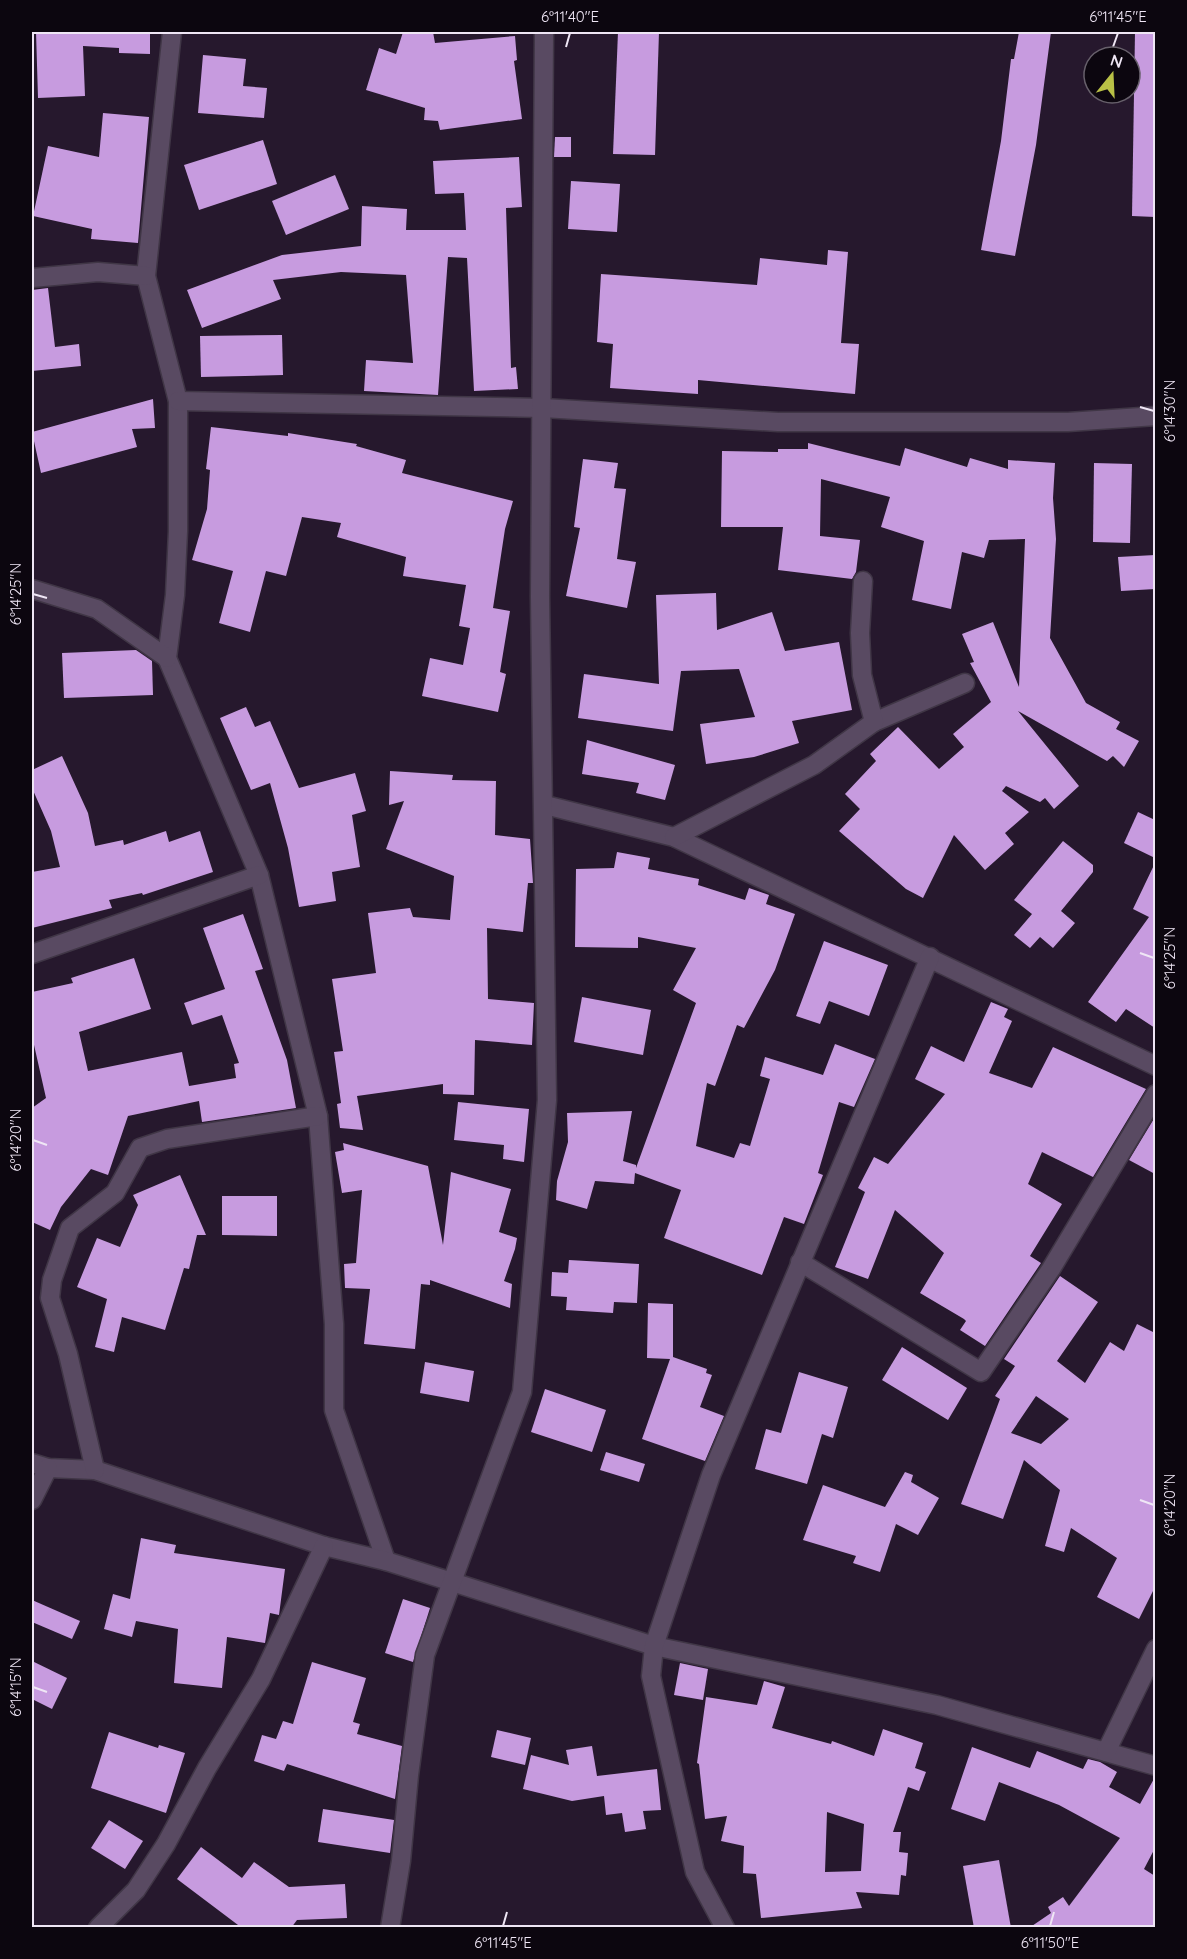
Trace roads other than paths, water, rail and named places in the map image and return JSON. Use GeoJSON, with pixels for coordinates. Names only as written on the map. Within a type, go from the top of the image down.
{"type":"FeatureCollection","features":[{"type":"Feature","properties":{"kind":"street"},"geometry":{"type":"LineString","coordinates":[[172,32],[146,276],[178,401],[177,552],[167,657],[259,875],[318,1116],[334,1324],[334,1410],[386,1561]]}},
{"type":"Feature","properties":{"kind":"street"},"geometry":{"type":"LineString","coordinates":[[390,1928],[402,1861],[409,1774],[425,1655],[522,1392],[547,1100],[545,806],[540,597],[544,32]]}},
{"type":"Feature","properties":{"kind":"street"},"geometry":{"type":"LineString","coordinates":[[32,278],[98,272],[146,276]]}},
{"type":"Feature","properties":{"kind":"street"},"geometry":{"type":"LineString","coordinates":[[178,401],[543,408],[777,422],[1068,422],[1155,416]]}},
{"type":"Feature","properties":{"kind":"street"},"geometry":{"type":"LineString","coordinates":[[863,581],[860,633],[862,675],[874,722]]}},
{"type":"Feature","properties":{"kind":"street"},"geometry":{"type":"LineString","coordinates":[[32,589],[96,609],[167,657]]}},
{"type":"Feature","properties":{"kind":"street"},"geometry":{"type":"LineString","coordinates":[[674,837],[814,765],[874,722],[965,683]]}},
{"type":"Feature","properties":{"kind":"street"},"geometry":{"type":"LineString","coordinates":[[545,806],[674,837],[1155,1066]]}},
{"type":"Feature","properties":{"kind":"street"},"geometry":{"type":"LineString","coordinates":[[32,954],[259,875]]}},
{"type":"Feature","properties":{"kind":"street"},"geometry":{"type":"LineString","coordinates":[[725,1928],[695,1872],[651,1676],[654,1646],[711,1475],[930,957]]}},
{"type":"Feature","properties":{"kind":"street"},"geometry":{"type":"LineString","coordinates":[[800,1262],[981,1372],[1051,1269],[1155,1094]]}},
{"type":"Feature","properties":{"kind":"street"},"geometry":{"type":"LineString","coordinates":[[95,1470],[68,1354],[50,1298],[52,1280],[70,1228],[115,1193],[140,1148],[167,1139],[318,1116]]}},
{"type":"Feature","properties":{"kind":"street"},"geometry":{"type":"LineString","coordinates":[[32,1500],[40,1465],[95,1470],[324,1546],[386,1561],[654,1646],[937,1705],[1155,1766]]}},
{"type":"Feature","properties":{"kind":"street"},"geometry":{"type":"LineString","coordinates":[[98,1928],[136,1890],[166,1844],[207,1768],[261,1679],[324,1546]]}},
{"type":"Feature","properties":{"kind":"street"},"geometry":{"type":"LineString","coordinates":[[1106,1752],[1155,1649]]}}]}
